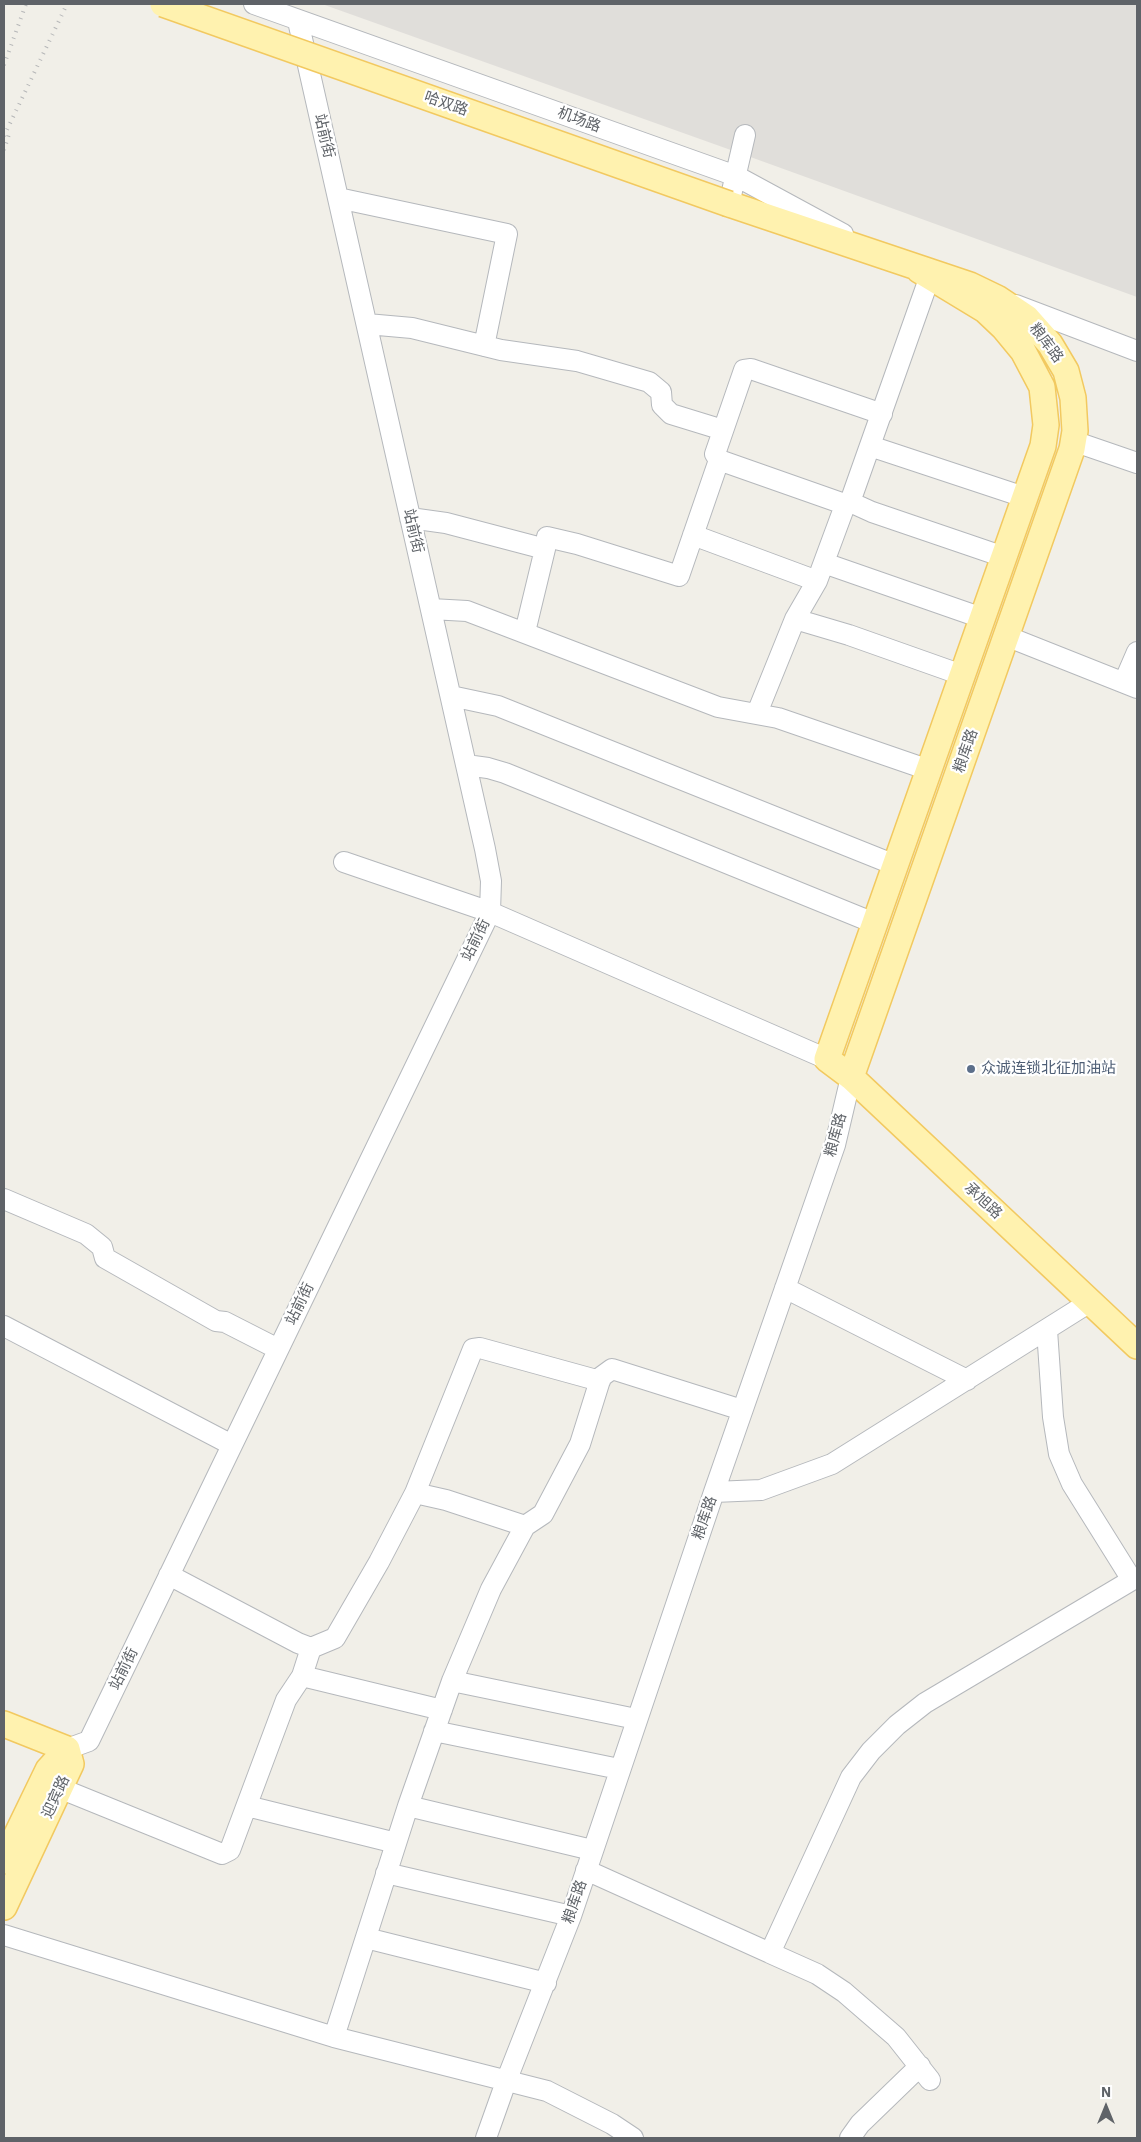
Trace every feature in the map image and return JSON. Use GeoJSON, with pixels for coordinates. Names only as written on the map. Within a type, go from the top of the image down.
{"type":"FeatureCollection","features":[{"type":"Feature","properties":{"kind":"main road","name":"哈双路"},"geometry":{"type":"LineString","coordinates":[[163,4],[924,273]]}},
{"type":"Feature","properties":{"kind":"main road","name":"粮库路"},"geometry":{"type":"LineString","coordinates":[[851,1077],[1073,441],[1073,398],[1066,371],[1050,344],[1027,318],[997,298],[970,285],[924,273]]}},
{"type":"Feature","properties":{"kind":"main road","name":"粮库路"},"geometry":{"type":"LineString","coordinates":[[827,1059],[1043,446],[1046,425],[1042,387],[1023,351],[1004,328],[985,310],[924,273]]}},
{"type":"Feature","properties":{"kind":"main road","name":"承旭路"},"geometry":{"type":"LineString","coordinates":[[827,1059],[851,1077],[1137,1346]]}},
{"type":"Feature","properties":{"kind":"main road"},"geometry":{"type":"LineString","coordinates":[[4,1724],[67,1749]]}},
{"type":"Feature","properties":{"kind":"main road","name":"迎宾路"},"geometry":{"type":"LineString","coordinates":[[4,1907],[51,1785],[48,1770],[67,1749]]}},
{"type":"Feature","properties":{"kind":"main road","name":"迎宾路"},"geometry":{"type":"LineString","coordinates":[[4,1861],[51,1785]]}},
{"type":"Feature","properties":{"kind":"street","name":"机场路"},"geometry":{"type":"LineString","coordinates":[[254,4],[736,176],[893,261]]}},
{"type":"Feature","properties":{"kind":"street","name":"站前街"},"geometry":{"type":"LineString","coordinates":[[67,1749],[89,1741],[490,912],[491,881],[298,20]]}},
{"type":"Feature","properties":{"kind":"street"},"geometry":{"type":"LineString","coordinates":[[729,204],[745,135]]}},
{"type":"Feature","properties":{"kind":"street"},"geometry":{"type":"LineString","coordinates":[[338,198],[507,234],[484,346]]}},
{"type":"Feature","properties":{"kind":"street"},"geometry":{"type":"LineString","coordinates":[[756,713],[795,619],[820,572],[848,504],[882,414],[924,273]]}},
{"type":"Feature","properties":{"kind":"street"},"geometry":{"type":"LineString","coordinates":[[997,298],[1137,351]]}},
{"type":"Feature","properties":{"kind":"street"},"geometry":{"type":"LineString","coordinates":[[366,324],[412,328],[484,346],[577,361],[649,382],[661,392],[662,405],[671,414],[723,430]]}},
{"type":"Feature","properties":{"kind":"street"},"geometry":{"type":"LineString","coordinates":[[525,632],[545,549],[546,537],[577,544],[679,576],[718,460],[715,454],[744,370],[751,369],[882,414]]}},
{"type":"Feature","properties":{"kind":"street"},"geometry":{"type":"LineString","coordinates":[[1073,441],[1137,463]]}},
{"type":"Feature","properties":{"kind":"street"},"geometry":{"type":"LineString","coordinates":[[870,446],[1024,497]]}},
{"type":"Feature","properties":{"kind":"street"},"geometry":{"type":"LineString","coordinates":[[718,460],[1004,557]]}},
{"type":"Feature","properties":{"kind":"street"},"geometry":{"type":"LineString","coordinates":[[410,518],[446,523],[545,549]]}},
{"type":"Feature","properties":{"kind":"street"},"geometry":{"type":"LineString","coordinates":[[694,535],[982,618]]}},
{"type":"Feature","properties":{"kind":"street"},"geometry":{"type":"LineString","coordinates":[[431,609],[467,611],[702,702],[718,707],[756,713],[810,728],[928,770]]}},
{"type":"Feature","properties":{"kind":"street"},"geometry":{"type":"LineString","coordinates":[[795,619],[849,635],[962,675]]}},
{"type":"Feature","properties":{"kind":"street"},"geometry":{"type":"LineString","coordinates":[[1006,636],[1131,685],[1137,652]]}},
{"type":"Feature","properties":{"kind":"street"},"geometry":{"type":"LineString","coordinates":[[451,696],[498,706],[895,865]]}},
{"type":"Feature","properties":{"kind":"street"},"geometry":{"type":"LineString","coordinates":[[466,765],[505,773],[874,923]]}},
{"type":"Feature","properties":{"kind":"street"},"geometry":{"type":"LineString","coordinates":[[344,862],[490,912],[827,1059]]}},
{"type":"Feature","properties":{"kind":"street","name":"粮库路"},"geometry":{"type":"LineString","coordinates":[[486,2138],[571,1916],[636,1719],[835,1145],[851,1077]]}},
{"type":"Feature","properties":{"kind":"street"},"geometry":{"type":"LineString","coordinates":[[4,1199],[86,1234],[102,1247],[104,1258],[216,1320],[224,1322],[278,1349]]}},
{"type":"Feature","properties":{"kind":"street"},"geometry":{"type":"LineString","coordinates":[[785,1288],[967,1380]]}},
{"type":"Feature","properties":{"kind":"street"},"geometry":{"type":"LineString","coordinates":[[714,1492],[761,1490],[832,1464],[1090,1302]]}},
{"type":"Feature","properties":{"kind":"street"},"geometry":{"type":"LineString","coordinates":[[4,1326],[232,1445]]}},
{"type":"Feature","properties":{"kind":"street"},"geometry":{"type":"LineString","coordinates":[[770,1954],[847,1785],[871,1751],[897,1725],[925,1703],[1132,1580],[1072,1484],[1059,1454],[1053,1417],[1047,1330]]}},
{"type":"Feature","properties":{"kind":"street"},"geometry":{"type":"LineString","coordinates":[[169,1575],[311,1648],[335,1638],[380,1562],[415,1493],[473,1349],[480,1348],[600,1381]]}},
{"type":"Feature","properties":{"kind":"street"},"geometry":{"type":"LineString","coordinates":[[334,2037],[408,1806],[452,1681],[491,1589],[525,1526],[543,1514],[580,1444],[601,1377],[612,1369],[742,1410]]}},
{"type":"Feature","properties":{"kind":"street"},"geometry":{"type":"LineString","coordinates":[[415,1493],[446,1500],[525,1526]]}},
{"type":"Feature","properties":{"kind":"street"},"geometry":{"type":"LineString","coordinates":[[51,1785],[222,1854],[230,1850],[286,1700],[302,1676],[311,1648]]}},
{"type":"Feature","properties":{"kind":"street"},"geometry":{"type":"LineString","coordinates":[[302,1676],[442,1710]]}},
{"type":"Feature","properties":{"kind":"street"},"geometry":{"type":"LineString","coordinates":[[452,1681],[636,1719]]}},
{"type":"Feature","properties":{"kind":"street"},"geometry":{"type":"LineString","coordinates":[[434,1731],[620,1769]]}},
{"type":"Feature","properties":{"kind":"street"},"geometry":{"type":"LineString","coordinates":[[247,1806],[396,1844]]}},
{"type":"Feature","properties":{"kind":"street"},"geometry":{"type":"LineString","coordinates":[[408,1806],[592,1850]]}},
{"type":"Feature","properties":{"kind":"street"},"geometry":{"type":"LineString","coordinates":[[586,1870],[817,1974],[844,1992],[896,2037],[925,2073],[860,2124],[850,2138]]}},
{"type":"Feature","properties":{"kind":"street"},"geometry":{"type":"LineString","coordinates":[[386,1873],[571,1916]]}},
{"type":"Feature","properties":{"kind":"street"},"geometry":{"type":"LineString","coordinates":[[4,1935],[334,2037],[546,2090],[612,2124],[633,2138]]}},
{"type":"Feature","properties":{"kind":"street"},"geometry":{"type":"LineString","coordinates":[[366,1938],[546,1983]]}},
{"type":"Feature","properties":{"kind":"shaded area"},"geometry":{"type":"Polygon","coordinates":[[[322,4],[1137,4],[1137,297],[756,159],[322,4]]]}},
{"type":"Feature","properties":{"kind":"railway"},"geometry":{"type":"LineString","coordinates":[[4,65],[26,4]]}},
{"type":"Feature","properties":{"kind":"railway"},"geometry":{"type":"LineString","coordinates":[[4,136],[67,4]]}},
{"type":"Feature","properties":{"kind":"railway"},"geometry":{"type":"LineString","coordinates":[[4,150],[10,131]]}},
{"type":"Feature","properties":{"kind":"place","name":"众诚连锁北征加油站"},"geometry":{"type":"Point","coordinates":[971,1069]}}]}
